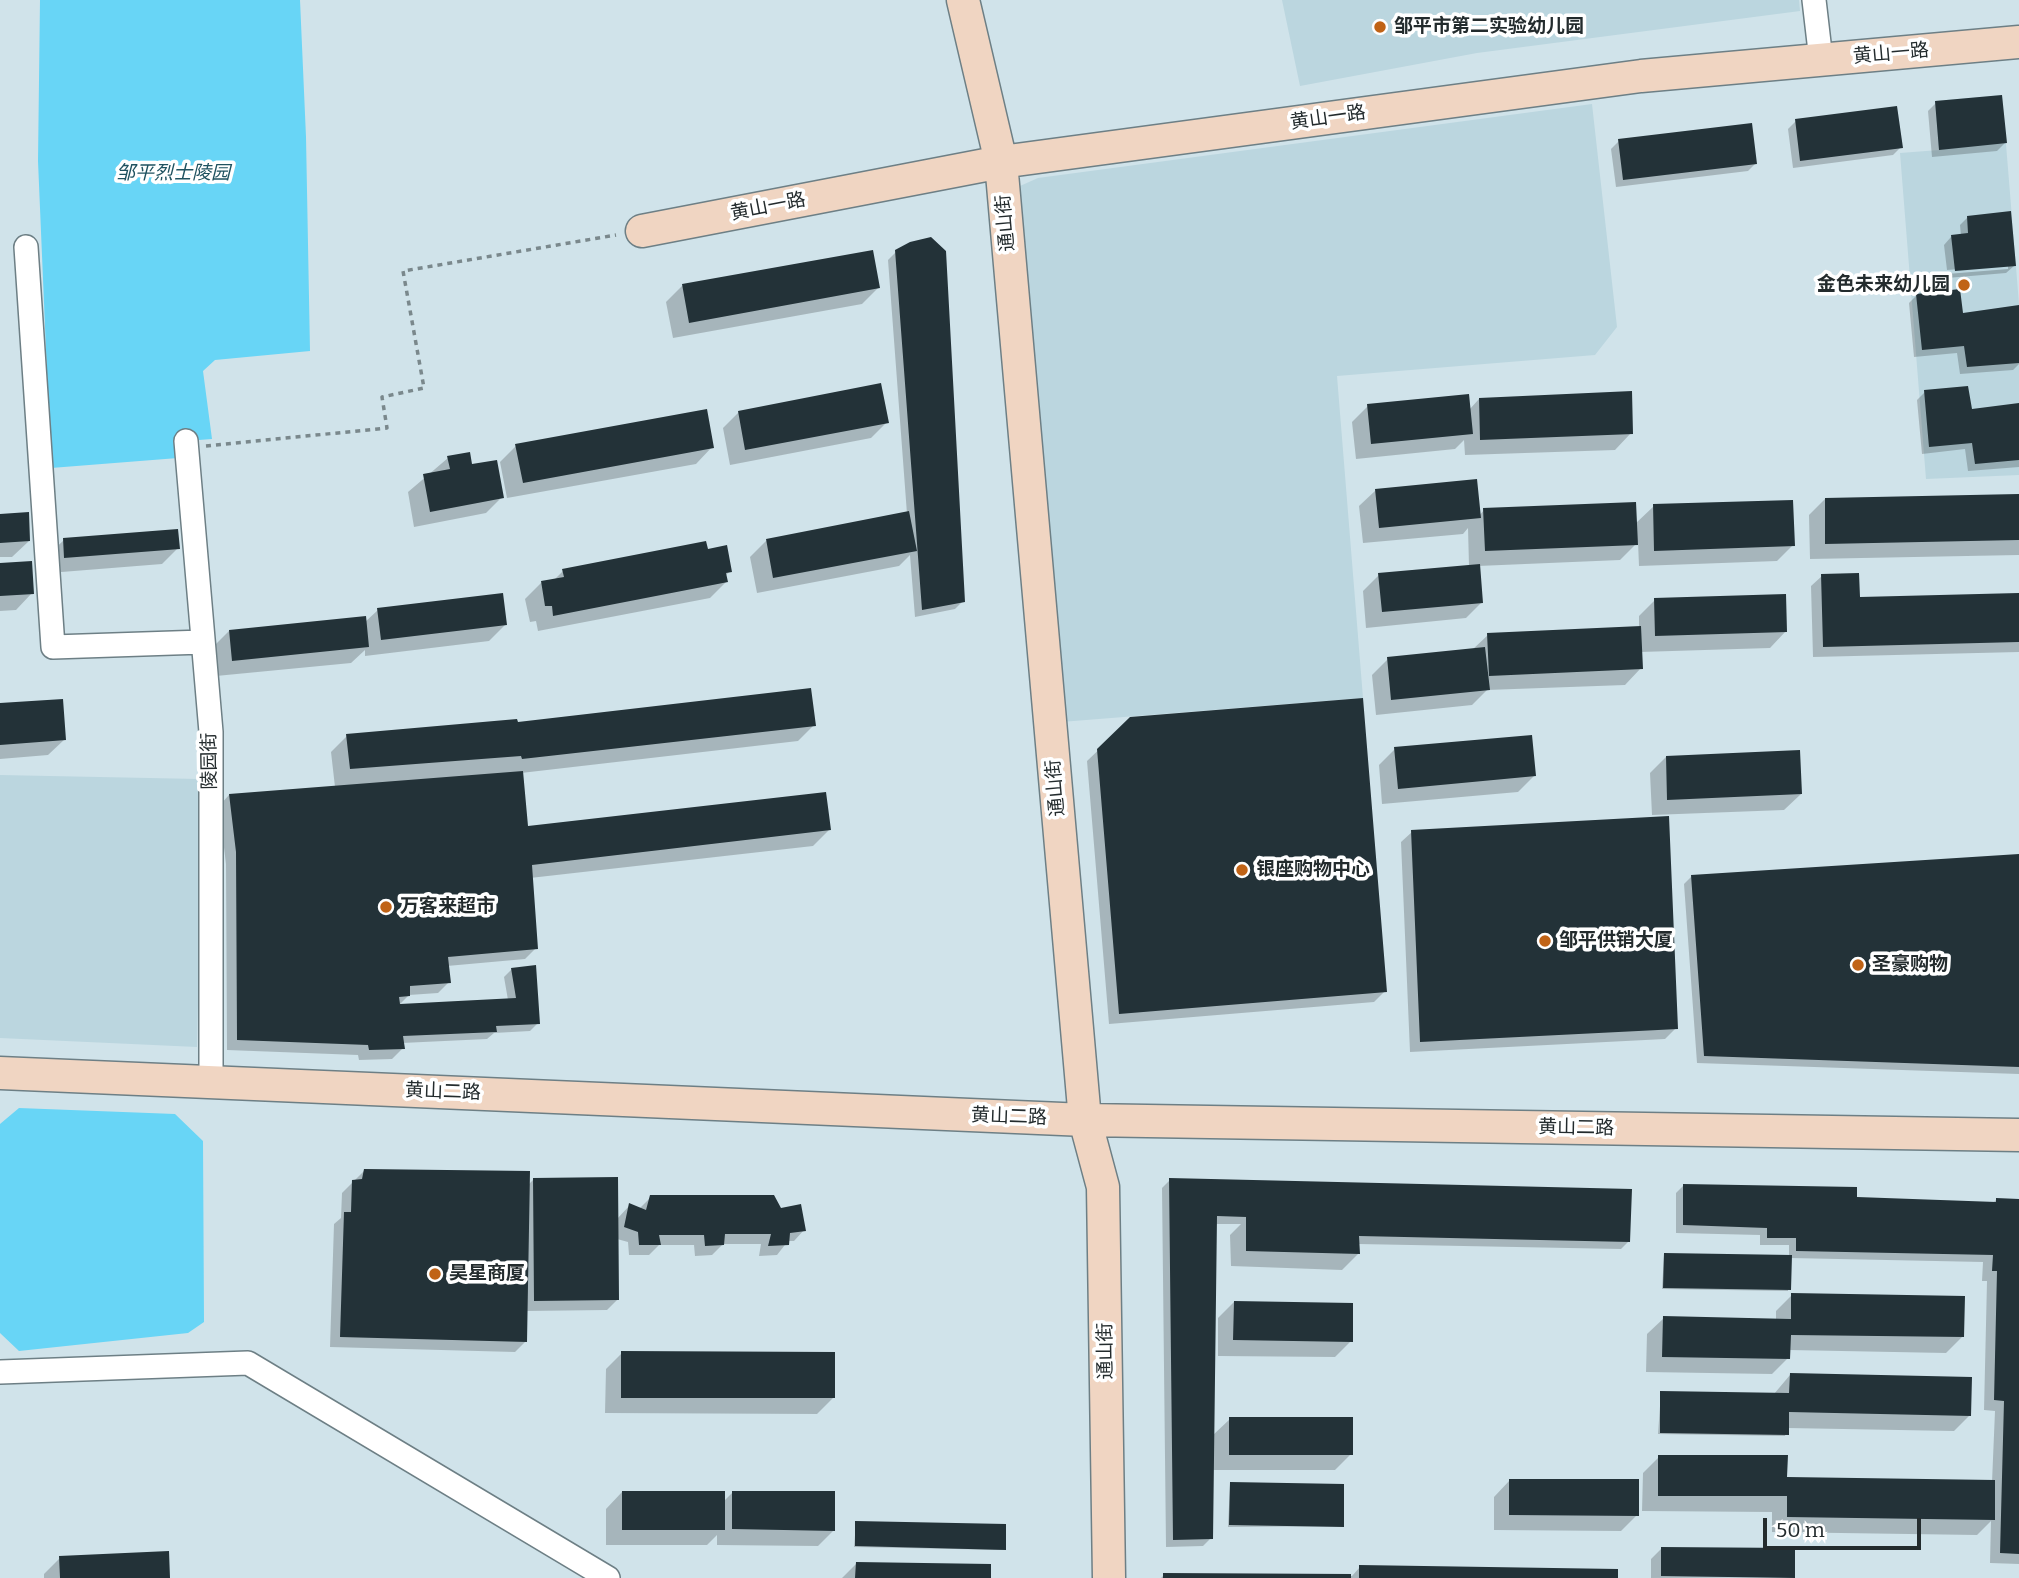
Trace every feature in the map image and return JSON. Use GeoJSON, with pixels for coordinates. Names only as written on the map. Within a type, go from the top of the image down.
{"type":"FeatureCollection","features":[{"type":"Feature","properties":{"kind":"street","name":"通山街"},"geometry":{"type":"LineString","coordinates":[[964,0],[1000,162],[1085,1120],[1103,1187],[1109,1578]]}},
{"type":"Feature","properties":{"kind":"street"},"geometry":{"type":"LineString","coordinates":[[1814,0],[1821,60]]}},
{"type":"Feature","properties":{"kind":"street","name":"黄山一路"},"geometry":{"type":"LineString","coordinates":[[642,231],[1000,162],[1641,76],[2019,42]]}},
{"type":"Feature","properties":{"kind":"street"},"geometry":{"type":"LineString","coordinates":[[26,247],[53,647],[203,642]]}},
{"type":"Feature","properties":{"kind":"street","name":"陵园街"},"geometry":{"type":"LineString","coordinates":[[186,444],[211,732],[211,1082]]}},
{"type":"Feature","properties":{"kind":"street","name":"黄山二路"},"geometry":{"type":"LineString","coordinates":[[0,1073],[1085,1120],[2019,1135]]}},
{"type":"Feature","properties":{"kind":"street"},"geometry":{"type":"LineString","coordinates":[[0,1372],[248,1363],[608,1578]]}},
{"type":"Feature","properties":{"kind":"path"},"geometry":{"type":"LineString","coordinates":[[186,444],[387,428],[382,397],[424,388],[402,271],[642,231]]}},
{"type":"Feature","properties":{"kind":"shaded area"},"geometry":{"type":"Polygon","coordinates":[[[1282,0],[1799,0],[1800,11],[1477,53],[1300,86],[1282,0]]]}},
{"type":"Feature","properties":{"kind":"shaded area","name":"金色未来幼儿园"},"geometry":{"type":"Polygon","coordinates":[[[2002,95],[2019,304],[2019,475],[1926,479],[1900,153],[1939,150],[1935,101],[2002,95]]]}},
{"type":"Feature","properties":{"kind":"shaded area"},"geometry":{"type":"Polygon","coordinates":[[[1592,104],[1617,327],[1595,355],[1337,376],[1363,698],[1061,722],[1013,202],[1020,186],[1038,178],[1592,104]]]}},
{"type":"Feature","properties":{"kind":"shaded area"},"geometry":{"type":"Polygon","coordinates":[[[0,775],[199,779],[202,830],[197,1047],[0,1038],[0,775]]]}},
{"type":"Feature","properties":{"kind":"green space","name":"邹平烈士陵园"},"geometry":{"type":"Polygon","coordinates":[[[40,0],[300,0],[310,351],[215,360],[203,371],[212,439],[186,441],[178,458],[51,468],[38,161],[40,0]]]}},
{"type":"Feature","properties":{"kind":"green space"},"geometry":{"type":"Polygon","coordinates":[[[19,1108],[175,1114],[203,1141],[204,1322],[188,1333],[19,1351],[0,1333],[0,1124],[19,1108]]]}},
{"type":"Feature","properties":{"kind":"building"},"geometry":{"type":"Polygon","coordinates":[[[2002,95],[2007,143],[1939,150],[1935,101],[2002,95]]]}},
{"type":"Feature","properties":{"kind":"building"},"geometry":{"type":"Polygon","coordinates":[[[1897,106],[1903,148],[1800,161],[1795,119],[1897,106]]]}},
{"type":"Feature","properties":{"kind":"building"},"geometry":{"type":"Polygon","coordinates":[[[1752,123],[1757,164],[1623,180],[1618,139],[1752,123]]]}},
{"type":"Feature","properties":{"kind":"building"},"geometry":{"type":"Polygon","coordinates":[[[2011,211],[2016,266],[1955,271],[1951,235],[1968,233],[1967,216],[2011,211]]]}},
{"type":"Feature","properties":{"kind":"building"},"geometry":{"type":"Polygon","coordinates":[[[931,237],[946,251],[965,602],[922,610],[895,250],[910,242],[931,237]]]}},
{"type":"Feature","properties":{"kind":"building"},"geometry":{"type":"Polygon","coordinates":[[[873,250],[880,288],[689,323],[682,284],[873,250]]]}},
{"type":"Feature","properties":{"kind":"building"},"geometry":{"type":"Polygon","coordinates":[[[1960,289],[1963,313],[2019,305],[2019,363],[1967,367],[1964,346],[1922,350],[1916,294],[1960,289]]]}},
{"type":"Feature","properties":{"kind":"building"},"geometry":{"type":"Polygon","coordinates":[[[881,383],[889,423],[745,450],[738,411],[881,383]]]}},
{"type":"Feature","properties":{"kind":"building"},"geometry":{"type":"Polygon","coordinates":[[[1968,386],[1972,409],[2019,403],[2019,460],[1975,464],[1972,443],[1929,447],[1924,390],[1968,386]]]}},
{"type":"Feature","properties":{"kind":"building"},"geometry":{"type":"Polygon","coordinates":[[[1632,391],[1633,434],[1480,440],[1479,398],[1632,391]]]}},
{"type":"Feature","properties":{"kind":"building"},"geometry":{"type":"Polygon","coordinates":[[[1469,394],[1473,434],[1371,444],[1367,404],[1469,394]]]}},
{"type":"Feature","properties":{"kind":"building"},"geometry":{"type":"Polygon","coordinates":[[[707,409],[714,448],[523,483],[515,444],[707,409]]]}},
{"type":"Feature","properties":{"kind":"building"},"geometry":{"type":"Polygon","coordinates":[[[470,452],[472,464],[497,460],[504,498],[430,512],[423,474],[450,469],[447,456],[470,452]]]}},
{"type":"Feature","properties":{"kind":"building"},"geometry":{"type":"Polygon","coordinates":[[[1477,479],[1481,518],[1379,528],[1375,489],[1477,479]]]}},
{"type":"Feature","properties":{"kind":"building"},"geometry":{"type":"Polygon","coordinates":[[[2019,494],[2019,540],[1825,544],[1825,498],[2019,494]]]}},
{"type":"Feature","properties":{"kind":"building"},"geometry":{"type":"Polygon","coordinates":[[[1793,500],[1795,546],[1654,551],[1653,504],[1793,500]]]}},
{"type":"Feature","properties":{"kind":"building"},"geometry":{"type":"Polygon","coordinates":[[[1636,502],[1638,545],[1485,551],[1483,508],[1636,502]]]}},
{"type":"Feature","properties":{"kind":"building"},"geometry":{"type":"Polygon","coordinates":[[[909,511],[917,551],[773,578],[766,539],[909,511]]]}},
{"type":"Feature","properties":{"kind":"building"},"geometry":{"type":"Polygon","coordinates":[[[29,512],[30,541],[0,543],[0,514],[29,512]]]}},
{"type":"Feature","properties":{"kind":"building"},"geometry":{"type":"Polygon","coordinates":[[[178,529],[180,549],[64,558],[63,538],[178,529]]]}},
{"type":"Feature","properties":{"kind":"building"},"geometry":{"type":"Polygon","coordinates":[[[706,541],[708,549],[727,545],[732,572],[726,573],[728,582],[553,616],[552,606],[545,606],[541,581],[564,577],[562,569],[706,541]]]}},
{"type":"Feature","properties":{"kind":"building"},"geometry":{"type":"Polygon","coordinates":[[[32,561],[34,594],[0,596],[0,563],[32,561]]]}},
{"type":"Feature","properties":{"kind":"building"},"geometry":{"type":"Polygon","coordinates":[[[1480,564],[1483,603],[1382,612],[1378,573],[1480,564]]]}},
{"type":"Feature","properties":{"kind":"building"},"geometry":{"type":"Polygon","coordinates":[[[1859,573],[1860,597],[2019,593],[2019,642],[1823,647],[1821,574],[1859,573]]]}},
{"type":"Feature","properties":{"kind":"building"},"geometry":{"type":"Polygon","coordinates":[[[503,593],[507,625],[381,640],[377,608],[503,593]]]}},
{"type":"Feature","properties":{"kind":"building"},"geometry":{"type":"Polygon","coordinates":[[[1786,594],[1787,632],[1655,636],[1654,598],[1786,594]]]}},
{"type":"Feature","properties":{"kind":"building"},"geometry":{"type":"Polygon","coordinates":[[[366,616],[369,647],[232,661],[229,630],[366,616]]]}},
{"type":"Feature","properties":{"kind":"building"},"geometry":{"type":"Polygon","coordinates":[[[1641,626],[1643,669],[1489,676],[1487,633],[1641,626]]]}},
{"type":"Feature","properties":{"kind":"building"},"geometry":{"type":"Polygon","coordinates":[[[1485,647],[1490,690],[1391,700],[1387,657],[1485,647]]]}},
{"type":"Feature","properties":{"kind":"building"},"geometry":{"type":"Polygon","coordinates":[[[811,688],[816,726],[522,759],[521,756],[350,769],[346,734],[517,719],[518,722],[811,688]]]}},
{"type":"Feature","properties":{"kind":"building","name":"银座购物中心"},"geometry":{"type":"Polygon","coordinates":[[[1363,698],[1387,992],[1119,1014],[1097,749],[1130,717],[1363,698]]]}},
{"type":"Feature","properties":{"kind":"building"},"geometry":{"type":"Polygon","coordinates":[[[63,699],[66,740],[0,745],[0,703],[63,699]]]}},
{"type":"Feature","properties":{"kind":"building"},"geometry":{"type":"Polygon","coordinates":[[[1532,735],[1536,776],[1398,789],[1394,747],[1532,735]]]}},
{"type":"Feature","properties":{"kind":"building"},"geometry":{"type":"Polygon","coordinates":[[[1800,750],[1802,794],[1667,800],[1666,756],[1800,750]]]}},
{"type":"Feature","properties":{"kind":"building","name":"万客来超市"},"geometry":{"type":"Polygon","coordinates":[[[523,771],[528,826],[826,792],[831,830],[532,865],[538,949],[448,957],[451,983],[410,986],[410,996],[399,997],[400,1004],[516,998],[511,968],[536,965],[540,1024],[496,1026],[497,1032],[403,1036],[405,1049],[369,1050],[368,1045],[237,1040],[236,852],[229,794],[523,771]]]}},
{"type":"Feature","properties":{"kind":"building","name":"邹平供销大厦"},"geometry":{"type":"Polygon","coordinates":[[[1669,816],[1678,1029],[1420,1042],[1411,830],[1669,816]]]}},
{"type":"Feature","properties":{"kind":"building","name":"圣豪购物"},"geometry":{"type":"Polygon","coordinates":[[[2019,854],[2019,1067],[1704,1056],[1691,875],[2019,854]]]}},
{"type":"Feature","properties":{"kind":"building","name":"昊星商厦"},"geometry":{"type":"Polygon","coordinates":[[[364,1169],[530,1171],[527,1342],[340,1337],[344,1212],[351,1212],[352,1180],[362,1179],[364,1169]]]}},
{"type":"Feature","properties":{"kind":"building"},"geometry":{"type":"Polygon","coordinates":[[[618,1177],[619,1300],[534,1301],[533,1178],[618,1177]]]}},
{"type":"Feature","properties":{"kind":"building"},"geometry":{"type":"Polygon","coordinates":[[[1169,1178],[1632,1189],[1630,1242],[1359,1236],[1360,1254],[1246,1251],[1246,1217],[1217,1216],[1213,1539],[1173,1540],[1169,1178]]]}},
{"type":"Feature","properties":{"kind":"building"},"geometry":{"type":"Polygon","coordinates":[[[1683,1184],[1857,1187],[1857,1197],[1996,1202],[1996,1198],[2019,1199],[2019,1554],[2000,1553],[2004,1401],[1994,1400],[1997,1271],[1992,1271],[1993,1255],[1796,1251],[1796,1238],[1767,1238],[1767,1228],[1683,1225],[1683,1184]]]}},
{"type":"Feature","properties":{"kind":"building"},"geometry":{"type":"Polygon","coordinates":[[[650,1195],[774,1195],[781,1208],[801,1204],[806,1231],[790,1233],[789,1245],[768,1246],[771,1234],[725,1234],[724,1245],[705,1246],[704,1235],[659,1235],[661,1245],[639,1245],[638,1232],[624,1227],[629,1203],[646,1210],[650,1195]]]}},
{"type":"Feature","properties":{"kind":"building"},"geometry":{"type":"Polygon","coordinates":[[[1664,1253],[1792,1255],[1791,1290],[1663,1288],[1664,1253]]]}},
{"type":"Feature","properties":{"kind":"building"},"geometry":{"type":"Polygon","coordinates":[[[1791,1293],[1965,1296],[1964,1337],[1791,1335],[1790,1359],[1662,1357],[1663,1316],[1791,1319],[1791,1293]]]}},
{"type":"Feature","properties":{"kind":"building"},"geometry":{"type":"Polygon","coordinates":[[[1234,1301],[1353,1303],[1353,1342],[1233,1340],[1234,1301]]]}},
{"type":"Feature","properties":{"kind":"building"},"geometry":{"type":"Polygon","coordinates":[[[621,1351],[835,1352],[835,1398],[621,1398],[621,1351]]]}},
{"type":"Feature","properties":{"kind":"building"},"geometry":{"type":"Polygon","coordinates":[[[1790,1373],[1972,1377],[1971,1416],[1789,1412],[1789,1435],[1660,1433],[1660,1391],[1789,1393],[1790,1373]]]}},
{"type":"Feature","properties":{"kind":"building"},"geometry":{"type":"Polygon","coordinates":[[[1229,1417],[1353,1417],[1353,1455],[1229,1455],[1229,1417]]]}},
{"type":"Feature","properties":{"kind":"building"},"geometry":{"type":"Polygon","coordinates":[[[1658,1455],[1788,1455],[1787,1477],[1995,1480],[1995,1520],[1787,1517],[1787,1496],[1658,1496],[1658,1455]]]}},
{"type":"Feature","properties":{"kind":"building"},"geometry":{"type":"Polygon","coordinates":[[[1509,1479],[1639,1479],[1639,1516],[1509,1515],[1509,1479]]]}},
{"type":"Feature","properties":{"kind":"building"},"geometry":{"type":"Polygon","coordinates":[[[1230,1482],[1344,1484],[1344,1527],[1229,1525],[1230,1482]]]}},
{"type":"Feature","properties":{"kind":"building"},"geometry":{"type":"Polygon","coordinates":[[[622,1491],[725,1491],[725,1530],[622,1530],[622,1491]]]}},
{"type":"Feature","properties":{"kind":"building"},"geometry":{"type":"Polygon","coordinates":[[[732,1491],[835,1491],[835,1531],[732,1529],[732,1491]]]}},
{"type":"Feature","properties":{"kind":"building"},"geometry":{"type":"Polygon","coordinates":[[[855,1521],[1006,1524],[1006,1550],[855,1546],[855,1521]]]}},
{"type":"Feature","properties":{"kind":"building"},"geometry":{"type":"Polygon","coordinates":[[[1661,1547],[1795,1548],[1795,1578],[1661,1576],[1661,1547]]]}},
{"type":"Feature","properties":{"kind":"building"},"geometry":{"type":"Polygon","coordinates":[[[169,1551],[170,1578],[60,1578],[59,1556],[169,1551]]]}},
{"type":"Feature","properties":{"kind":"building"},"geometry":{"type":"Polygon","coordinates":[[[856,1562],[991,1564],[991,1578],[855,1578],[856,1562]]]}},
{"type":"Feature","properties":{"kind":"building"},"geometry":{"type":"Polygon","coordinates":[[[1359,1565],[1618,1569],[1618,1578],[1359,1578],[1359,1565]]]}},
{"type":"Feature","properties":{"kind":"building"},"geometry":{"type":"Polygon","coordinates":[[[1163,1573],[1351,1574],[1351,1578],[1163,1578],[1163,1573]]]}},
{"type":"Feature","properties":{"kind":"place","name":"邹平市第二实验幼儿园"},"geometry":{"type":"Point","coordinates":[1380,27]}},
{"type":"Feature","properties":{"kind":"place","name":"金色未来幼儿园"},"geometry":{"type":"Point","coordinates":[1964,285]}},
{"type":"Feature","properties":{"kind":"place","name":"银座购物中心"},"geometry":{"type":"Point","coordinates":[1242,870]}},
{"type":"Feature","properties":{"kind":"place","name":"万客来超市"},"geometry":{"type":"Point","coordinates":[386,907]}},
{"type":"Feature","properties":{"kind":"place","name":"邹平供销大厦"},"geometry":{"type":"Point","coordinates":[1545,941]}},
{"type":"Feature","properties":{"kind":"place","name":"圣豪购物"},"geometry":{"type":"Point","coordinates":[1858,965]}},
{"type":"Feature","properties":{"kind":"place","name":"昊星商厦"},"geometry":{"type":"Point","coordinates":[435,1274]}}]}
